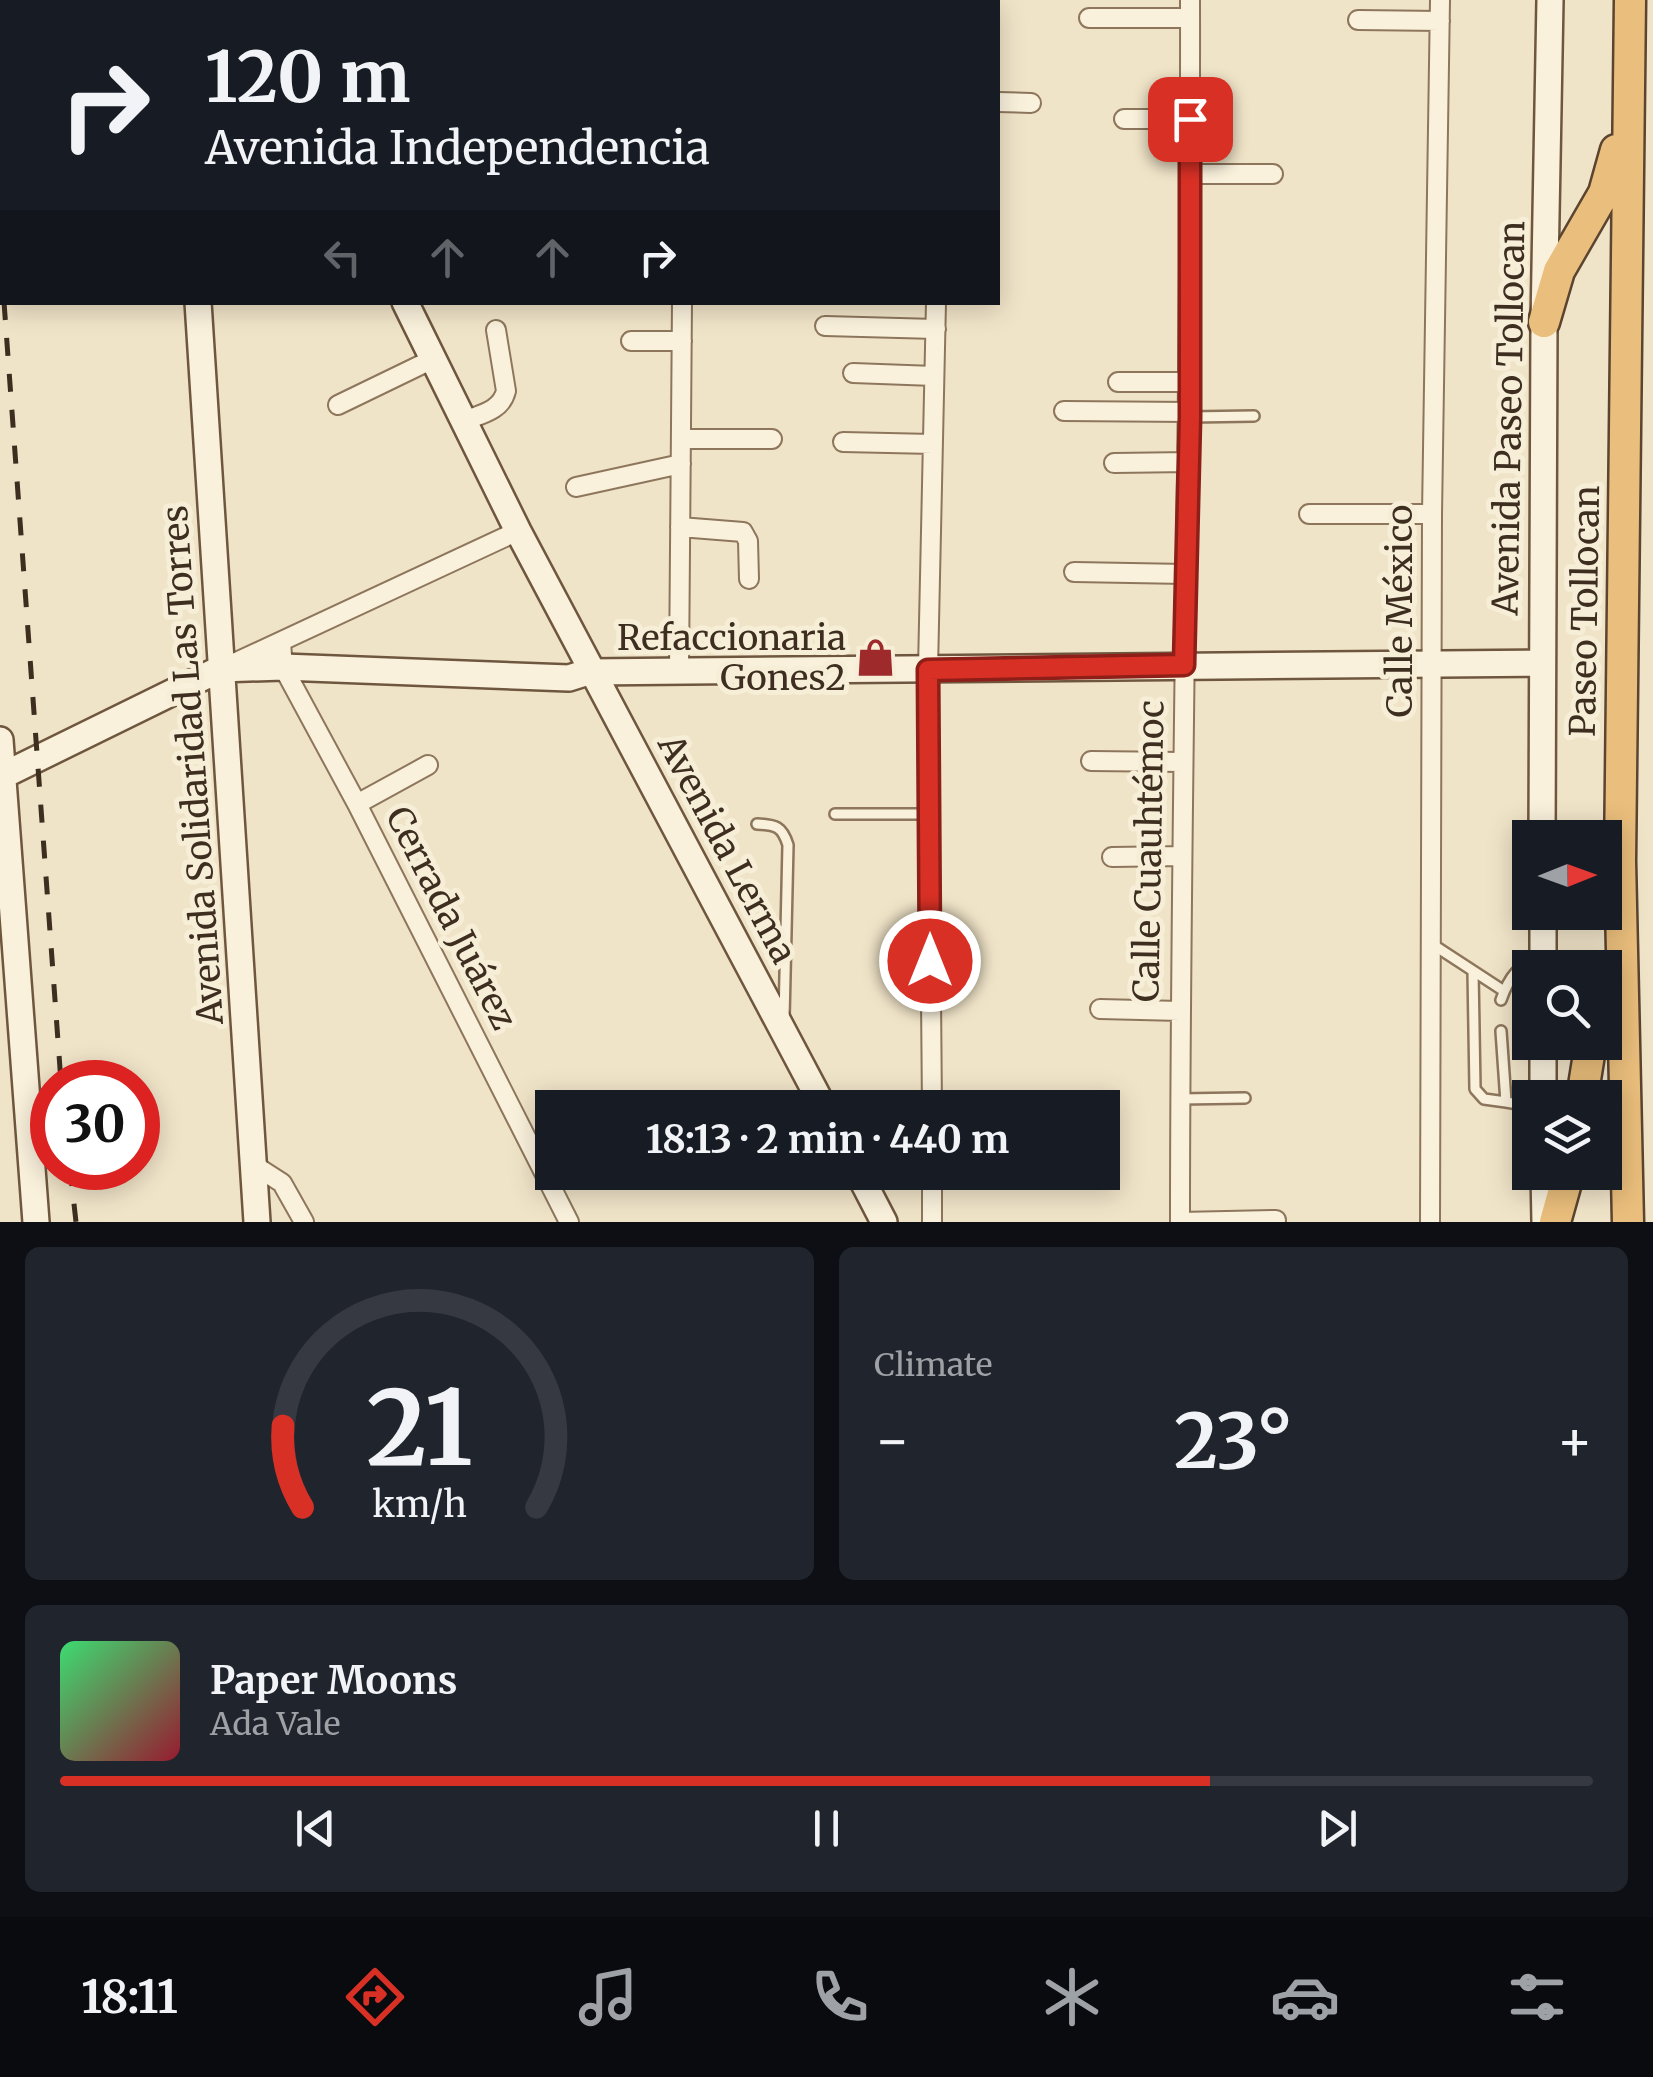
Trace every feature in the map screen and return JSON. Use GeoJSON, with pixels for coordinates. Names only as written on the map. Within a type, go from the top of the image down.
{"type":"FeatureCollection","features":[{"type":"Feature","properties":{"kind":"highway","name":"Paseo Tollocan"},"geometry":{"type":"LineString","coordinates":[[1620,820],[1630,0]]}},
{"type":"Feature","properties":{"kind":"highway"},"geometry":{"type":"LineString","coordinates":[[1544,322],[1568,252],[1604,193],[1627,108]]}},
{"type":"Feature","properties":{"kind":"highway","name":"Paseo Tollocan"},"geometry":{"type":"LineString","coordinates":[[1622,930],[1628,1222]]}},
{"type":"Feature","properties":{"kind":"highway"},"geometry":{"type":"LineString","coordinates":[[1554,1222],[1566,1190]]}},
{"type":"Feature","properties":{"kind":"main road","name":"Avenida Paseo Tollocan"},"geometry":{"type":"LineString","coordinates":[[1542,820],[1550,0]]}},
{"type":"Feature","properties":{"kind":"main road","name":"Avenida Solidaridad Las Torres"},"geometry":{"type":"LineString","coordinates":[[198,305],[257,1222]]}},
{"type":"Feature","properties":{"kind":"main road","name":"Avenida Lerma"},"geometry":{"type":"LineString","coordinates":[[411,306],[464,421],[510,535],[815,1090]]}},
{"type":"Feature","properties":{"kind":"main road"},"geometry":{"type":"LineString","coordinates":[[1,776],[220,669],[282,655],[584,674],[1541,663]]}},
{"type":"Feature","properties":{"kind":"main road"},"geometry":{"type":"LineString","coordinates":[[0,740],[36,1222]]}},
{"type":"Feature","properties":{"kind":"main road"},"geometry":{"type":"LineString","coordinates":[[867,1190],[884,1222]]}},
{"type":"Feature","properties":{"kind":"main road"},"geometry":{"type":"LineString","coordinates":[[1544,1190],[1544,1222]]}},
{"type":"Feature","properties":{"kind":"street","name":"Calle México"},"geometry":{"type":"LineString","coordinates":[[1430,1222],[1432,514],[1440,0]]}},
{"type":"Feature","properties":{"kind":"street"},"geometry":{"type":"LineString","coordinates":[[1089,18],[1190,9]]}},
{"type":"Feature","properties":{"kind":"street","name":"Calle Cuauhtémoc"},"geometry":{"type":"LineString","coordinates":[[1180,1222],[1182,762],[1190,414],[1190,9]]}},
{"type":"Feature","properties":{"kind":"street"},"geometry":{"type":"LineString","coordinates":[[1358,20],[1440,21]]}},
{"type":"Feature","properties":{"kind":"street"},"geometry":{"type":"LineString","coordinates":[[1000,102],[1031,102]]}},
{"type":"Feature","properties":{"kind":"street"},"geometry":{"type":"LineString","coordinates":[[1124,119],[1190,119]]}},
{"type":"Feature","properties":{"kind":"street"},"geometry":{"type":"LineString","coordinates":[[1190,174],[1273,174]]}},
{"type":"Feature","properties":{"kind":"street"},"geometry":{"type":"LineString","coordinates":[[680,673],[682,305]]}},
{"type":"Feature","properties":{"kind":"street"},"geometry":{"type":"LineString","coordinates":[[932,1090],[928,670],[936,305]]}},
{"type":"Feature","properties":{"kind":"street"},"geometry":{"type":"LineString","coordinates":[[825,326],[936,329]]}},
{"type":"Feature","properties":{"kind":"street"},"geometry":{"type":"LineString","coordinates":[[464,421],[504,400],[506,391],[496,330]]}},
{"type":"Feature","properties":{"kind":"street"},"geometry":{"type":"LineString","coordinates":[[630,341],[682,340]]}},
{"type":"Feature","properties":{"kind":"street"},"geometry":{"type":"LineString","coordinates":[[338,405],[433,359]]}},
{"type":"Feature","properties":{"kind":"street"},"geometry":{"type":"LineString","coordinates":[[853,373],[934,376]]}},
{"type":"Feature","properties":{"kind":"street"},"geometry":{"type":"LineString","coordinates":[[1118,382],[1190,382]]}},
{"type":"Feature","properties":{"kind":"street"},"geometry":{"type":"LineString","coordinates":[[1064,411],[1190,414]]}},
{"type":"Feature","properties":{"kind":"street"},"geometry":{"type":"LineString","coordinates":[[681,439],[772,439]]}},
{"type":"Feature","properties":{"kind":"street"},"geometry":{"type":"LineString","coordinates":[[843,442],[933,444]]}},
{"type":"Feature","properties":{"kind":"street"},"geometry":{"type":"LineString","coordinates":[[1114,463],[1189,462]]}},
{"type":"Feature","properties":{"kind":"street"},"geometry":{"type":"LineString","coordinates":[[576,487],[681,464]]}},
{"type":"Feature","properties":{"kind":"street"},"geometry":{"type":"LineString","coordinates":[[1309,514],[1432,514]]}},
{"type":"Feature","properties":{"kind":"street"},"geometry":{"type":"LineString","coordinates":[[680,528],[743,532],[748,540],[749,578]]}},
{"type":"Feature","properties":{"kind":"street"},"geometry":{"type":"LineString","coordinates":[[282,655],[510,535]]}},
{"type":"Feature","properties":{"kind":"street"},"geometry":{"type":"LineString","coordinates":[[1074,572],[1186,574]]}},
{"type":"Feature","properties":{"kind":"street","name":"Cerrada Juárez"},"geometry":{"type":"LineString","coordinates":[[282,655],[570,1222]]}},
{"type":"Feature","properties":{"kind":"street"},"geometry":{"type":"LineString","coordinates":[[1091,761],[1182,762]]}},
{"type":"Feature","properties":{"kind":"street"},"geometry":{"type":"LineString","coordinates":[[357,804],[428,764]]}},
{"type":"Feature","properties":{"kind":"street"},"geometry":{"type":"LineString","coordinates":[[1112,857],[1181,856]]}},
{"type":"Feature","properties":{"kind":"street"},"geometry":{"type":"LineString","coordinates":[[1100,1009],[1180,1011]]}},
{"type":"Feature","properties":{"kind":"street"},"geometry":{"type":"LineString","coordinates":[[254,1165],[282,1183],[304,1222]]}},
{"type":"Feature","properties":{"kind":"street"},"geometry":{"type":"LineString","coordinates":[[932,1190],[932,1222]]}},
{"type":"Feature","properties":{"kind":"street"},"geometry":{"type":"LineString","coordinates":[[1180,1222],[1276,1220]]}},
{"type":"Feature","properties":{"kind":"lane"},"geometry":{"type":"LineString","coordinates":[[1190,414],[1254,416]]}},
{"type":"Feature","properties":{"kind":"lane"},"geometry":{"type":"LineString","coordinates":[[835,814],[929,814]]}},
{"type":"Feature","properties":{"kind":"lane"},"geometry":{"type":"LineString","coordinates":[[757,824],[777,825],[784,831],[788,845],[784,1032]]}},
{"type":"Feature","properties":{"kind":"lane"},"geometry":{"type":"LineString","coordinates":[[1430,943],[1474,971],[1503,996],[1512,980]]}},
{"type":"Feature","properties":{"kind":"lane"},"geometry":{"type":"LineString","coordinates":[[1474,971],[1476,1089],[1484,1099],[1512,1103]]}},
{"type":"Feature","properties":{"kind":"lane"},"geometry":{"type":"LineString","coordinates":[[1500,1031],[1506,1102]]}},
{"type":"Feature","properties":{"kind":"lane"},"geometry":{"type":"LineString","coordinates":[[1180,1099],[1245,1098]]}},
{"type":"Feature","properties":{"kind":"railway"},"geometry":{"type":"LineString","coordinates":[[4,305],[59,1060]]}},
{"type":"Feature","properties":{"kind":"railway"},"geometry":{"type":"LineString","coordinates":[[72,1190],[76,1222]]}},
{"type":"Feature","properties":{"kind":"place","name":"Refaccionaria Gones2"},"geometry":{"type":"Point","coordinates":[876,658]}},
{"type":"Feature","properties":{"kind":"route"},"geometry":{"type":"LineString","coordinates":[[930,961],[928,670],[1184,665],[1190,417],[1190,119]]}}]}
